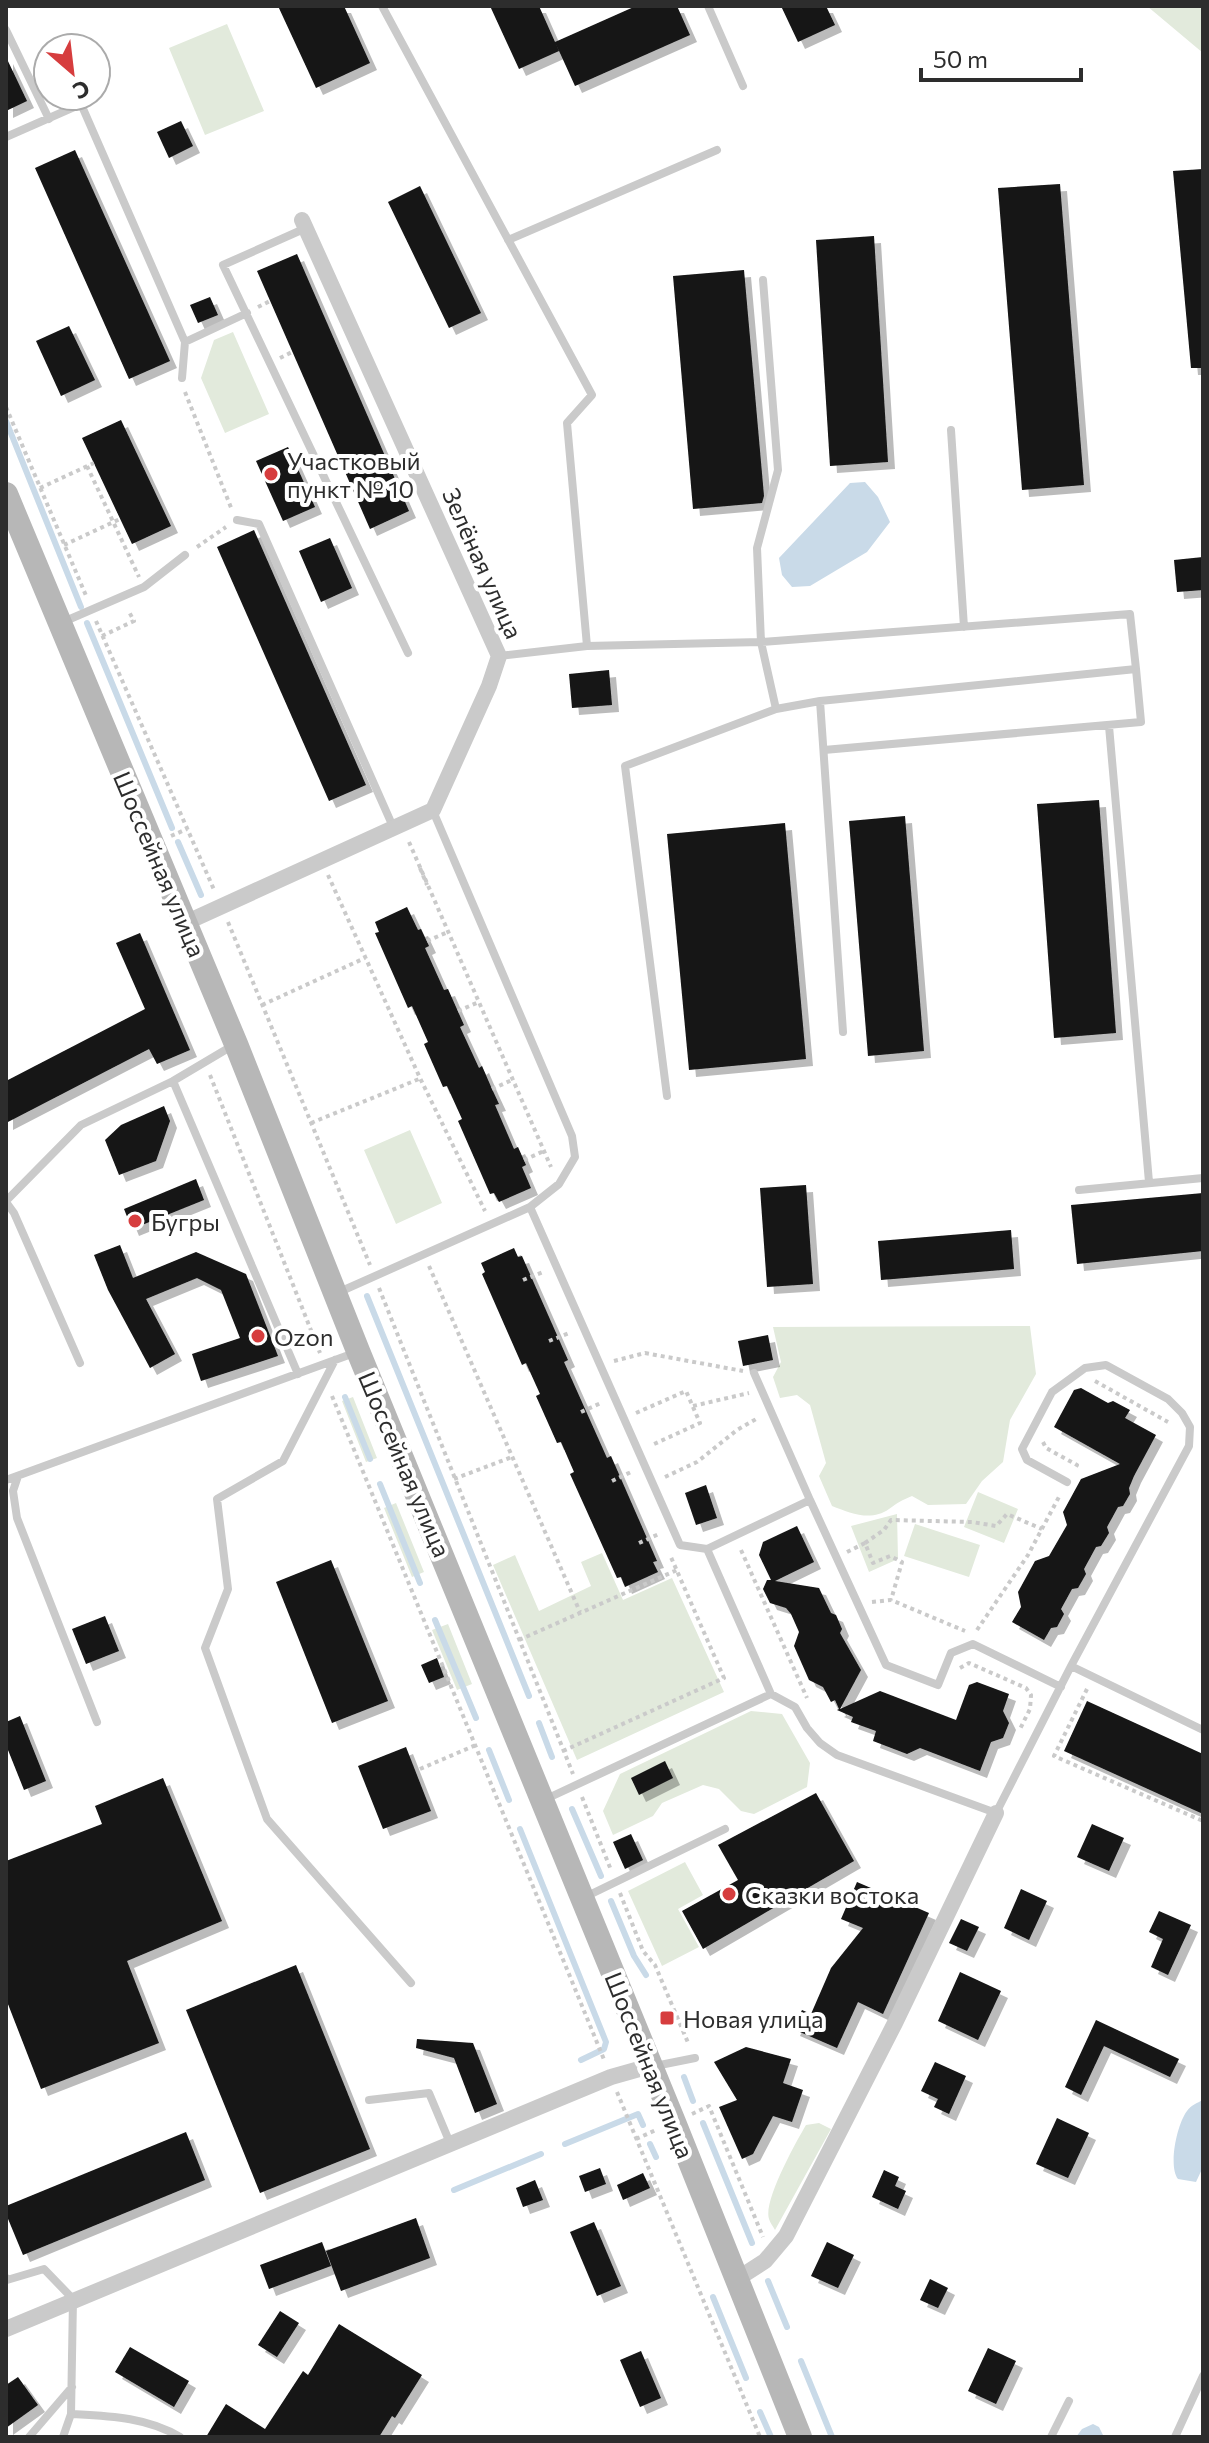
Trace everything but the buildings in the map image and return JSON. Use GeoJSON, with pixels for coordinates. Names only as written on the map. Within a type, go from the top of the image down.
{"type":"FeatureCollection","features":[{"type":"Feature","properties":{"kind":"main road","name":"Шоссейная улица"},"geometry":{"type":"LineString","coordinates":[[6,494],[236,1044],[800,2437]]}},
{"type":"Feature","properties":{"kind":"street","name":"Зелёная улица"},"geometry":{"type":"LineString","coordinates":[[304,224],[499,656],[489,686],[433,810]]}},
{"type":"Feature","properties":{"kind":"street"},"geometry":{"type":"LineString","coordinates":[[185,923],[433,810]]}},
{"type":"Feature","properties":{"kind":"street"},"geometry":{"type":"LineString","coordinates":[[737,2279],[771,2255],[786,2236],[895,2023],[996,1813]]}},
{"type":"Feature","properties":{"kind":"street"},"geometry":{"type":"LineString","coordinates":[[6,2329],[611,2077],[650,2066]]}},
{"type":"Feature","properties":{"kind":"lane"},"geometry":{"type":"LineString","coordinates":[[382,6],[592,395],[567,423],[587,646]]}},
{"type":"Feature","properties":{"kind":"lane"},"geometry":{"type":"LineString","coordinates":[[708,6],[743,86]]}},
{"type":"Feature","properties":{"kind":"lane"},"geometry":{"type":"LineString","coordinates":[[6,30],[49,119]]}},
{"type":"Feature","properties":{"kind":"lane"},"geometry":{"type":"LineString","coordinates":[[6,137],[81,104],[185,342],[182,378]]}},
{"type":"Feature","properties":{"kind":"lane"},"geometry":{"type":"LineString","coordinates":[[508,240],[717,150]]}},
{"type":"Feature","properties":{"kind":"lane"},"geometry":{"type":"LineString","coordinates":[[304,224],[223,265],[408,653]]}},
{"type":"Feature","properties":{"kind":"lane"},"geometry":{"type":"LineString","coordinates":[[763,280],[778,470],[757,548],[761,642],[776,709]]}},
{"type":"Feature","properties":{"kind":"lane"},"geometry":{"type":"LineString","coordinates":[[185,342],[247,313]]}},
{"type":"Feature","properties":{"kind":"lane"},"geometry":{"type":"LineString","coordinates":[[951,430],[964,627]]}},
{"type":"Feature","properties":{"kind":"lane"},"geometry":{"type":"LineString","coordinates":[[237,520],[259,524],[398,827]]}},
{"type":"Feature","properties":{"kind":"lane"},"geometry":{"type":"LineString","coordinates":[[59,624],[144,587],[185,555]]}},
{"type":"Feature","properties":{"kind":"lane"},"geometry":{"type":"LineString","coordinates":[[499,656],[587,646],[761,642],[1130,614],[1141,722],[824,750]]}},
{"type":"Feature","properties":{"kind":"lane"},"geometry":{"type":"LineString","coordinates":[[667,1096],[625,766],[776,709],[820,701],[1136,669]]}},
{"type":"Feature","properties":{"kind":"lane"},"geometry":{"type":"LineString","coordinates":[[820,701],[843,1032]]}},
{"type":"Feature","properties":{"kind":"lane"},"geometry":{"type":"LineString","coordinates":[[1109,726],[1149,1182]]}},
{"type":"Feature","properties":{"kind":"lane"},"geometry":{"type":"LineString","coordinates":[[335,1293],[530,1207],[559,1184],[575,1157],[572,1136],[433,810]]}},
{"type":"Feature","properties":{"kind":"lane"},"geometry":{"type":"LineString","coordinates":[[80,1363],[14,1213],[6,1202],[81,1125],[173,1081],[236,1044]]}},
{"type":"Feature","properties":{"kind":"lane"},"geometry":{"type":"LineString","coordinates":[[173,1081],[298,1374]]}},
{"type":"Feature","properties":{"kind":"lane"},"geometry":{"type":"LineString","coordinates":[[1079,1190],[1203,1178]]}},
{"type":"Feature","properties":{"kind":"lane"},"geometry":{"type":"LineString","coordinates":[[530,1207],[680,1545],[707,1549],[810,1500]]}},
{"type":"Feature","properties":{"kind":"lane"},"geometry":{"type":"LineString","coordinates":[[6,1480],[358,1351]]}},
{"type":"Feature","properties":{"kind":"lane"},"geometry":{"type":"LineString","coordinates":[[335,1360],[283,1461],[217,1499],[228,1589],[205,1648],[267,1819],[411,1983]]}},
{"type":"Feature","properties":{"kind":"lane"},"geometry":{"type":"LineString","coordinates":[[707,1549],[771,1694],[795,1707],[820,1743],[837,1755],[996,1813],[1189,1446],[1190,1427],[1168,1399],[1106,1365],[1085,1368],[1052,1392],[1022,1449],[1027,1460],[1067,1482]]}},
{"type":"Feature","properties":{"kind":"lane"},"geometry":{"type":"LineString","coordinates":[[754,1373],[886,1665],[938,1685],[951,1653],[973,1644],[1061,1687]]}},
{"type":"Feature","properties":{"kind":"lane"},"geometry":{"type":"LineString","coordinates":[[18,1476],[13,1491],[17,1518],[97,1722]]}},
{"type":"Feature","properties":{"kind":"lane"},"geometry":{"type":"LineString","coordinates":[[1071,1666],[1203,1730]]}},
{"type":"Feature","properties":{"kind":"lane"},"geometry":{"type":"LineString","coordinates":[[541,1801],[771,1694]]}},
{"type":"Feature","properties":{"kind":"lane"},"geometry":{"type":"LineString","coordinates":[[581,1898],[616,1884],[725,1829]]}},
{"type":"Feature","properties":{"kind":"lane"},"geometry":{"type":"LineString","coordinates":[[650,2066],[695,2058]]}},
{"type":"Feature","properties":{"kind":"lane"},"geometry":{"type":"LineString","coordinates":[[369,2100],[429,2093],[450,2143]]}},
{"type":"Feature","properties":{"kind":"lane"},"geometry":{"type":"LineString","coordinates":[[6,2278],[44,2269],[73,2299],[71,2414],[63,2437]]}},
{"type":"Feature","properties":{"kind":"lane"},"geometry":{"type":"LineString","coordinates":[[1175,2437],[1203,2376]]}},
{"type":"Feature","properties":{"kind":"lane"},"geometry":{"type":"LineString","coordinates":[[29,2437],[72,2387]]}},
{"type":"Feature","properties":{"kind":"lane"},"geometry":{"type":"LineString","coordinates":[[1051,2437],[1069,2401]]}},
{"type":"Feature","properties":{"kind":"lane"},"geometry":{"type":"LineString","coordinates":[[71,2414],[124,2417],[165,2428],[180,2437]]}},
{"type":"Feature","properties":{"kind":"path"},"geometry":{"type":"LineString","coordinates":[[182,378],[186,399],[237,520],[185,555]]}},
{"type":"Feature","properties":{"kind":"path"},"geometry":{"type":"LineString","coordinates":[[6,407],[221,907],[375,1276],[643,1951],[655,1965],[695,2058]]}},
{"type":"Feature","properties":{"kind":"path"},"geometry":{"type":"LineString","coordinates":[[40,488],[94,463]]}},
{"type":"Feature","properties":{"kind":"path"},"geometry":{"type":"LineString","coordinates":[[87,466],[149,599],[128,609],[134,621],[102,636]]}},
{"type":"Feature","properties":{"kind":"path"},"geometry":{"type":"LineString","coordinates":[[64,545],[120,519]]}},
{"type":"Feature","properties":{"kind":"path"},"geometry":{"type":"LineString","coordinates":[[398,827],[429,886],[559,1184]]}},
{"type":"Feature","properties":{"kind":"path"},"geometry":{"type":"LineString","coordinates":[[322,862],[420,1078],[491,1224]]}},
{"type":"Feature","properties":{"kind":"path"},"geometry":{"type":"LineString","coordinates":[[427,941],[448,932]]}},
{"type":"Feature","properties":{"kind":"path"},"geometry":{"type":"LineString","coordinates":[[262,1005],[366,958]]}},
{"type":"Feature","properties":{"kind":"path"},"geometry":{"type":"LineString","coordinates":[[458,1011],[479,1002]]}},
{"type":"Feature","properties":{"kind":"path"},"geometry":{"type":"LineString","coordinates":[[204,1062],[317,1342],[323,1365]]}},
{"type":"Feature","properties":{"kind":"path"},"geometry":{"type":"LineString","coordinates":[[311,1123],[420,1078]]}},
{"type":"Feature","properties":{"kind":"path"},"geometry":{"type":"LineString","coordinates":[[492,1089],[513,1079]]}},
{"type":"Feature","properties":{"kind":"path"},"geometry":{"type":"LineString","coordinates":[[524,1160],[544,1151]]}},
{"type":"Feature","properties":{"kind":"path"},"geometry":{"type":"LineString","coordinates":[[424,1255],[580,1612]]}},
{"type":"Feature","properties":{"kind":"path"},"geometry":{"type":"LineString","coordinates":[[523,1280],[546,1270]]}},
{"type":"Feature","properties":{"kind":"path"},"geometry":{"type":"LineString","coordinates":[[549,1341],[573,1331]]}},
{"type":"Feature","properties":{"kind":"path"},"geometry":{"type":"LineString","coordinates":[[600,1364],[645,1353],[754,1373]]}},
{"type":"Feature","properties":{"kind":"path"},"geometry":{"type":"LineString","coordinates":[[326,1377],[331,1396],[602,2056]]}},
{"type":"Feature","properties":{"kind":"path"},"geometry":{"type":"LineString","coordinates":[[1083,1382],[1096,1381],[1171,1424]]}},
{"type":"Feature","properties":{"kind":"path"},"geometry":{"type":"LineString","coordinates":[[693,1406],[761,1390]]}},
{"type":"Feature","properties":{"kind":"path"},"geometry":{"type":"LineString","coordinates":[[624,1418],[686,1391],[693,1406],[700,1423],[639,1451]]}},
{"type":"Feature","properties":{"kind":"path"},"geometry":{"type":"LineString","coordinates":[[581,1412],[604,1401]]}},
{"type":"Feature","properties":{"kind":"path"},"geometry":{"type":"LineString","coordinates":[[653,1483],[697,1462],[737,1430],[771,1411]]}},
{"type":"Feature","properties":{"kind":"path"},"geometry":{"type":"LineString","coordinates":[[859,1606],[891,1600],[975,1635],[1028,1555],[1077,1465],[1046,1448],[1041,1438]]}},
{"type":"Feature","properties":{"kind":"path"},"geometry":{"type":"LineString","coordinates":[[454,1479],[512,1457]]}},
{"type":"Feature","properties":{"kind":"path"},"geometry":{"type":"LineString","coordinates":[[612,1481],[634,1471]]}},
{"type":"Feature","properties":{"kind":"path"},"geometry":{"type":"LineString","coordinates":[[836,1557],[865,1543],[884,1530],[891,1520],[972,1522],[996,1526],[1007,1514],[1042,1529]]}},
{"type":"Feature","properties":{"kind":"path"},"geometry":{"type":"LineString","coordinates":[[639,1543],[661,1533]]}},
{"type":"Feature","properties":{"kind":"path"},"geometry":{"type":"LineString","coordinates":[[865,1543],[873,1563],[890,1556],[902,1562],[891,1600]]}},
{"type":"Feature","properties":{"kind":"path"},"geometry":{"type":"LineString","coordinates":[[563,1751],[724,1678],[668,1550]]}},
{"type":"Feature","properties":{"kind":"path"},"geometry":{"type":"LineString","coordinates":[[519,1640],[677,1570]]}},
{"type":"Feature","properties":{"kind":"path"},"geometry":{"type":"LineString","coordinates":[[1088,1687],[1054,1756],[1203,1821]]}},
{"type":"Feature","properties":{"kind":"path"},"geometry":{"type":"LineString","coordinates":[[420,1769],[476,1745]]}},
{"type":"Feature","properties":{"kind":"path"},"geometry":{"type":"LineString","coordinates":[[687,2117],[709,2106],[771,2255]]}},
{"type":"Feature","properties":{"kind":"path"},"geometry":{"type":"LineString","coordinates":[[626,2113],[760,2437]]}},
{"type":"Feature","properties":{"kind":"path"},"geometry":{"type":"LineString","coordinates":[[636,2139],[659,2128]]}},
{"type":"Feature","properties":{"kind":"shaded area"},"geometry":{"type":"Polygon","coordinates":[[[1147,6],[1203,6],[1203,53],[1147,6]]]}},
{"type":"Feature","properties":{"kind":"shaded area"},"geometry":{"type":"Polygon","coordinates":[[[227,24],[264,111],[205,135],[169,48],[227,24]]]}},
{"type":"Feature","properties":{"kind":"shaded area"},"geometry":{"type":"Polygon","coordinates":[[[233,332],[269,414],[225,433],[201,378],[214,340],[233,332]]]}},
{"type":"Feature","properties":{"kind":"shaded area"},"geometry":{"type":"Polygon","coordinates":[[[410,1130],[442,1203],[396,1224],[364,1150],[410,1130]]]}},
{"type":"Feature","properties":{"kind":"shaded area"},"geometry":{"type":"Polygon","coordinates":[[[1030,1326],[1036,1374],[1010,1420],[1003,1462],[982,1481],[966,1504],[928,1505],[912,1496],[882,1513],[868,1516],[832,1506],[819,1476],[826,1463],[810,1405],[797,1395],[780,1398],[773,1377],[781,1362],[773,1327],[1030,1326]]]}},
{"type":"Feature","properties":{"kind":"shaded area"},"geometry":{"type":"Polygon","coordinates":[[[353,1397],[377,1458],[366,1462],[342,1401],[353,1397]]]}},
{"type":"Feature","properties":{"kind":"shaded area"},"geometry":{"type":"Polygon","coordinates":[[[978,1492],[1018,1509],[1004,1543],[964,1527],[978,1492]]]}},
{"type":"Feature","properties":{"kind":"shaded area"},"geometry":{"type":"Polygon","coordinates":[[[396,1503],[424,1572],[412,1577],[384,1508],[396,1503]]]}},
{"type":"Feature","properties":{"kind":"shaded area"},"geometry":{"type":"Polygon","coordinates":[[[897,1514],[898,1559],[869,1572],[851,1526],[897,1514]]]}},
{"type":"Feature","properties":{"kind":"shaded area"},"geometry":{"type":"Polygon","coordinates":[[[915,1524],[980,1545],[969,1577],[904,1556],[915,1524]]]}},
{"type":"Feature","properties":{"kind":"shaded area"},"geometry":{"type":"Polygon","coordinates":[[[602,1553],[623,1600],[672,1578],[724,1692],[577,1760],[493,1565],[515,1555],[539,1611],[591,1586],[581,1562],[602,1553]]]}},
{"type":"Feature","properties":{"kind":"shaded area"},"geometry":{"type":"Polygon","coordinates":[[[448,1624],[472,1684],[457,1690],[432,1630],[448,1624]]]}},
{"type":"Feature","properties":{"kind":"shaded area"},"geometry":{"type":"Polygon","coordinates":[[[751,1711],[782,1714],[810,1763],[807,1787],[754,1814],[741,1811],[719,1789],[703,1785],[662,1803],[653,1816],[613,1835],[603,1811],[620,1774],[751,1711]]]}},
{"type":"Feature","properties":{"kind":"shaded area"},"geometry":{"type":"Polygon","coordinates":[[[685,1862],[703,1895],[678,1909],[699,1947],[662,1966],[628,1891],[685,1862]]]}},
{"type":"Feature","properties":{"kind":"shaded area"},"geometry":{"type":"Polygon","coordinates":[[[819,2123],[831,2129],[775,2230],[768,2210],[775,2186],[806,2125],[819,2123]]]}},
{"type":"Feature","properties":{"kind":"water"},"geometry":{"type":"Polygon","coordinates":[[[865,482],[878,497],[890,522],[867,552],[810,586],[792,587],[782,575],[779,558],[850,483],[865,482]]]}},
{"type":"Feature","properties":{"kind":"water"},"geometry":{"type":"Polygon","coordinates":[[[1203,2100],[1203,2167],[1196,2182],[1178,2179],[1174,2155],[1180,2125],[1189,2109],[1203,2100]]]}},
{"type":"Feature","properties":{"kind":"water"},"geometry":{"type":"Polygon","coordinates":[[[1093,2424],[1099,2427],[1104,2437],[1076,2437],[1082,2429],[1093,2424]]]}},
{"type":"Feature","properties":{"kind":"waterway"},"geometry":{"type":"LineString","coordinates":[[6,421],[81,607]]}},
{"type":"Feature","properties":{"kind":"waterway"},"geometry":{"type":"LineString","coordinates":[[87,623],[172,828]]}},
{"type":"Feature","properties":{"kind":"waterway"},"geometry":{"type":"LineString","coordinates":[[178,842],[201,895]]}},
{"type":"Feature","properties":{"kind":"waterway"},"geometry":{"type":"LineString","coordinates":[[367,1296],[529,1696]]}},
{"type":"Feature","properties":{"kind":"waterway"},"geometry":{"type":"LineString","coordinates":[[345,1397],[370,1459]]}},
{"type":"Feature","properties":{"kind":"waterway"},"geometry":{"type":"LineString","coordinates":[[380,1484],[420,1583]]}},
{"type":"Feature","properties":{"kind":"waterway"},"geometry":{"type":"LineString","coordinates":[[435,1620],[476,1718]]}},
{"type":"Feature","properties":{"kind":"waterway"},"geometry":{"type":"LineString","coordinates":[[539,1723],[552,1757]]}},
{"type":"Feature","properties":{"kind":"waterway"},"geometry":{"type":"LineString","coordinates":[[489,1750],[509,1800]]}},
{"type":"Feature","properties":{"kind":"waterway"},"geometry":{"type":"LineString","coordinates":[[572,1809],[601,1876]]}},
{"type":"Feature","properties":{"kind":"waterway"},"geometry":{"type":"LineString","coordinates":[[520,1829],[606,2042],[604,2049],[581,2060]]}},
{"type":"Feature","properties":{"kind":"waterway"},"geometry":{"type":"LineString","coordinates":[[611,1901],[634,1956],[646,1975]]}},
{"type":"Feature","properties":{"kind":"waterway"},"geometry":{"type":"LineString","coordinates":[[684,2077],[693,2101]]}},
{"type":"Feature","properties":{"kind":"waterway"},"geometry":{"type":"LineString","coordinates":[[565,2144],[638,2114],[643,2125]]}},
{"type":"Feature","properties":{"kind":"waterway"},"geometry":{"type":"LineString","coordinates":[[703,2123],[752,2243]]}},
{"type":"Feature","properties":{"kind":"waterway"},"geometry":{"type":"LineString","coordinates":[[650,2144],[656,2157]]}},
{"type":"Feature","properties":{"kind":"waterway"},"geometry":{"type":"LineString","coordinates":[[454,2190],[541,2154]]}},
{"type":"Feature","properties":{"kind":"waterway"},"geometry":{"type":"LineString","coordinates":[[768,2281],[787,2327]]}},
{"type":"Feature","properties":{"kind":"waterway"},"geometry":{"type":"LineString","coordinates":[[713,2297],[746,2378]]}},
{"type":"Feature","properties":{"kind":"waterway"},"geometry":{"type":"LineString","coordinates":[[801,2361],[832,2437]]}},
{"type":"Feature","properties":{"kind":"waterway"},"geometry":{"type":"LineString","coordinates":[[760,2412],[771,2437]]}},
{"type":"Feature","properties":{"kind":"place","name":"Участковый пункт № 10"},"geometry":{"type":"Point","coordinates":[271,474]}},
{"type":"Feature","properties":{"kind":"place","name":"Бугры"},"geometry":{"type":"Point","coordinates":[135,1221]}},
{"type":"Feature","properties":{"kind":"place","name":"Ozon"},"geometry":{"type":"Point","coordinates":[258,1336]}},
{"type":"Feature","properties":{"kind":"place","name":"Сказки востока"},"geometry":{"type":"Point","coordinates":[729,1894]}},
{"type":"Feature","properties":{"kind":"place","name":"Новая улица"},"geometry":{"type":"Point","coordinates":[667,2018]}}]}
